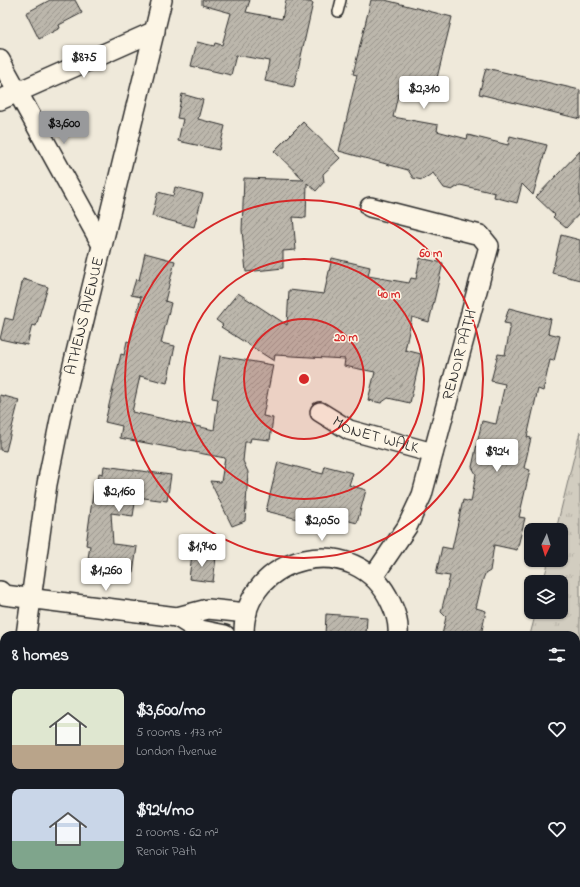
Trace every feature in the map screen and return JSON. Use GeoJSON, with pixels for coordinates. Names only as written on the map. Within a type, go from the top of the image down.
{"type":"FeatureCollection","features":[{"type":"Feature","properties":{"kind":"street","name":"ATHENS AVENUE"},"geometry":{"type":"LineString","coordinates":[[27,631],[47,484],[62,410],[162,0]]}},
{"type":"Feature","properties":{"kind":"street"},"geometry":{"type":"LineString","coordinates":[[0,100],[155,31]]}},
{"type":"Feature","properties":{"kind":"street"},"geometry":{"type":"LineString","coordinates":[[0,60],[102,245]]}},
{"type":"Feature","properties":{"kind":"street","name":"RENOIR PATH"},"geometry":{"type":"LineString","coordinates":[[370,207],[480,235],[489,246],[422,495],[407,527],[373,577]]}},
{"type":"Feature","properties":{"kind":"street","name":"MONET WALK"},"geometry":{"type":"LineString","coordinates":[[320,412],[349,430],[433,453]]}},
{"type":"Feature","properties":{"kind":"street"},"geometry":{"type":"LineString","coordinates":[[245,631],[247,613],[253,597],[263,583],[276,572],[292,563],[308,558],[326,557],[343,560],[359,567],[373,577],[387,593],[398,623],[398,631]]}},
{"type":"Feature","properties":{"kind":"street"},"geometry":{"type":"LineString","coordinates":[[0,591],[4,595],[177,617],[208,609],[247,613]]}},
{"type":"Feature","properties":{"kind":"street"},"geometry":{"type":"LineString","coordinates":[[177,617],[196,629],[206,631]]}},
{"type":"Feature","properties":{"kind":"lane"},"geometry":{"type":"LineString","coordinates":[[338,12],[341,0]]}},
{"type":"Feature","properties":{"kind":"green space"},"geometry":{"type":"Polygon","coordinates":[[[580,432],[580,631],[531,631],[534,619],[568,619],[568,575],[545,575],[547,567],[568,567],[568,523],[558,523],[580,432]]]}},
{"type":"Feature","properties":{"kind":"building"},"geometry":{"type":"Polygon","coordinates":[[[50,0],[75,0],[82,13],[59,25],[60,28],[39,39],[26,13],[50,0]]]}},
{"type":"Feature","properties":{"kind":"building"},"geometry":{"type":"Polygon","coordinates":[[[202,0],[250,0],[246,12],[282,19],[286,0],[298,0],[313,3],[294,87],[265,81],[269,61],[236,55],[231,75],[191,66],[197,42],[214,46],[215,43],[222,45],[231,13],[202,5],[202,0]]]}},
{"type":"Feature","properties":{"kind":"building"},"geometry":{"type":"Polygon","coordinates":[[[371,0],[385,0],[452,17],[433,94],[400,86],[393,117],[438,125],[437,131],[467,139],[468,135],[508,145],[510,136],[547,145],[533,195],[522,184],[517,203],[494,197],[495,193],[460,185],[452,190],[444,188],[433,173],[422,180],[413,178],[408,170],[339,151],[357,75],[353,74],[371,0]]]}},
{"type":"Feature","properties":{"kind":"building"},"geometry":{"type":"Polygon","coordinates":[[[486,68],[580,90],[580,119],[479,94],[486,68]]]}},
{"type":"Feature","properties":{"kind":"building"},"geometry":{"type":"Polygon","coordinates":[[[182,94],[203,100],[198,119],[225,126],[219,150],[178,141],[183,119],[177,118],[182,94]]]}},
{"type":"Feature","properties":{"kind":"building"},"geometry":{"type":"Polygon","coordinates":[[[303,122],[340,158],[323,174],[324,182],[316,191],[307,183],[306,218],[293,217],[296,250],[283,251],[283,268],[246,272],[242,230],[244,178],[304,180],[274,151],[303,122]]]}},
{"type":"Feature","properties":{"kind":"building"},"geometry":{"type":"Polygon","coordinates":[[[580,151],[580,213],[566,228],[553,217],[555,215],[536,197],[580,151]]]}},
{"type":"Feature","properties":{"kind":"building"},"geometry":{"type":"Polygon","coordinates":[[[175,187],[203,194],[194,227],[152,216],[158,192],[173,196],[175,187]]]}},
{"type":"Feature","properties":{"kind":"building"},"geometry":{"type":"Polygon","coordinates":[[[561,235],[580,240],[580,280],[552,273],[561,235]]]}},
{"type":"Feature","properties":{"kind":"building"},"geometry":{"type":"Polygon","coordinates":[[[145,253],[175,261],[165,301],[171,303],[161,343],[175,346],[167,383],[140,376],[132,412],[214,430],[218,399],[212,398],[220,356],[273,365],[263,416],[273,418],[270,440],[251,438],[250,442],[245,442],[243,461],[248,472],[245,521],[232,526],[210,481],[221,482],[225,458],[120,438],[122,426],[105,422],[121,354],[124,355],[127,341],[130,342],[141,297],[131,295],[136,279],[139,280],[145,253]]]}},
{"type":"Feature","properties":{"kind":"building"},"geometry":{"type":"Polygon","coordinates":[[[332,258],[370,267],[368,276],[409,283],[411,278],[416,279],[420,258],[443,263],[429,322],[412,317],[405,350],[421,354],[410,403],[388,398],[381,403],[368,400],[375,372],[344,366],[345,359],[275,355],[274,361],[221,327],[223,325],[216,320],[238,293],[287,325],[289,290],[324,294],[332,258]]]}},
{"type":"Feature","properties":{"kind":"building"},"geometry":{"type":"Polygon","coordinates":[[[23,279],[48,287],[36,326],[32,325],[27,345],[0,339],[5,318],[13,320],[23,279]]]}},
{"type":"Feature","properties":{"kind":"building"},"geometry":{"type":"Polygon","coordinates":[[[509,308],[551,319],[548,333],[560,336],[554,361],[550,360],[543,391],[538,389],[527,437],[531,438],[524,468],[530,470],[519,517],[525,518],[517,550],[494,545],[490,571],[485,574],[483,579],[476,608],[486,611],[482,631],[443,631],[446,617],[441,612],[450,576],[436,574],[442,547],[452,549],[463,500],[471,502],[476,474],[472,467],[482,421],[496,424],[505,384],[491,381],[498,354],[505,355],[510,324],[504,323],[509,308]]]}},
{"type":"Feature","properties":{"kind":"building"},"geometry":{"type":"Polygon","coordinates":[[[0,395],[19,400],[6,451],[0,450],[0,395]]]}},
{"type":"Feature","properties":{"kind":"building"},"geometry":{"type":"Polygon","coordinates":[[[278,462],[323,474],[325,466],[353,473],[349,485],[366,490],[357,523],[338,518],[337,523],[307,515],[306,521],[266,511],[278,462]]]}},
{"type":"Feature","properties":{"kind":"building"},"geometry":{"type":"Polygon","coordinates":[[[104,466],[171,475],[167,501],[136,497],[133,516],[111,513],[113,544],[137,547],[133,573],[91,567],[91,559],[88,558],[90,546],[86,545],[94,486],[97,486],[99,473],[103,474],[104,466]]]}},
{"type":"Feature","properties":{"kind":"building"},"geometry":{"type":"Polygon","coordinates":[[[192,554],[216,557],[213,582],[189,579],[192,554]]]}},
{"type":"Feature","properties":{"kind":"building"},"geometry":{"type":"Polygon","coordinates":[[[326,614],[367,617],[366,631],[325,631],[326,614]]]}}]}
